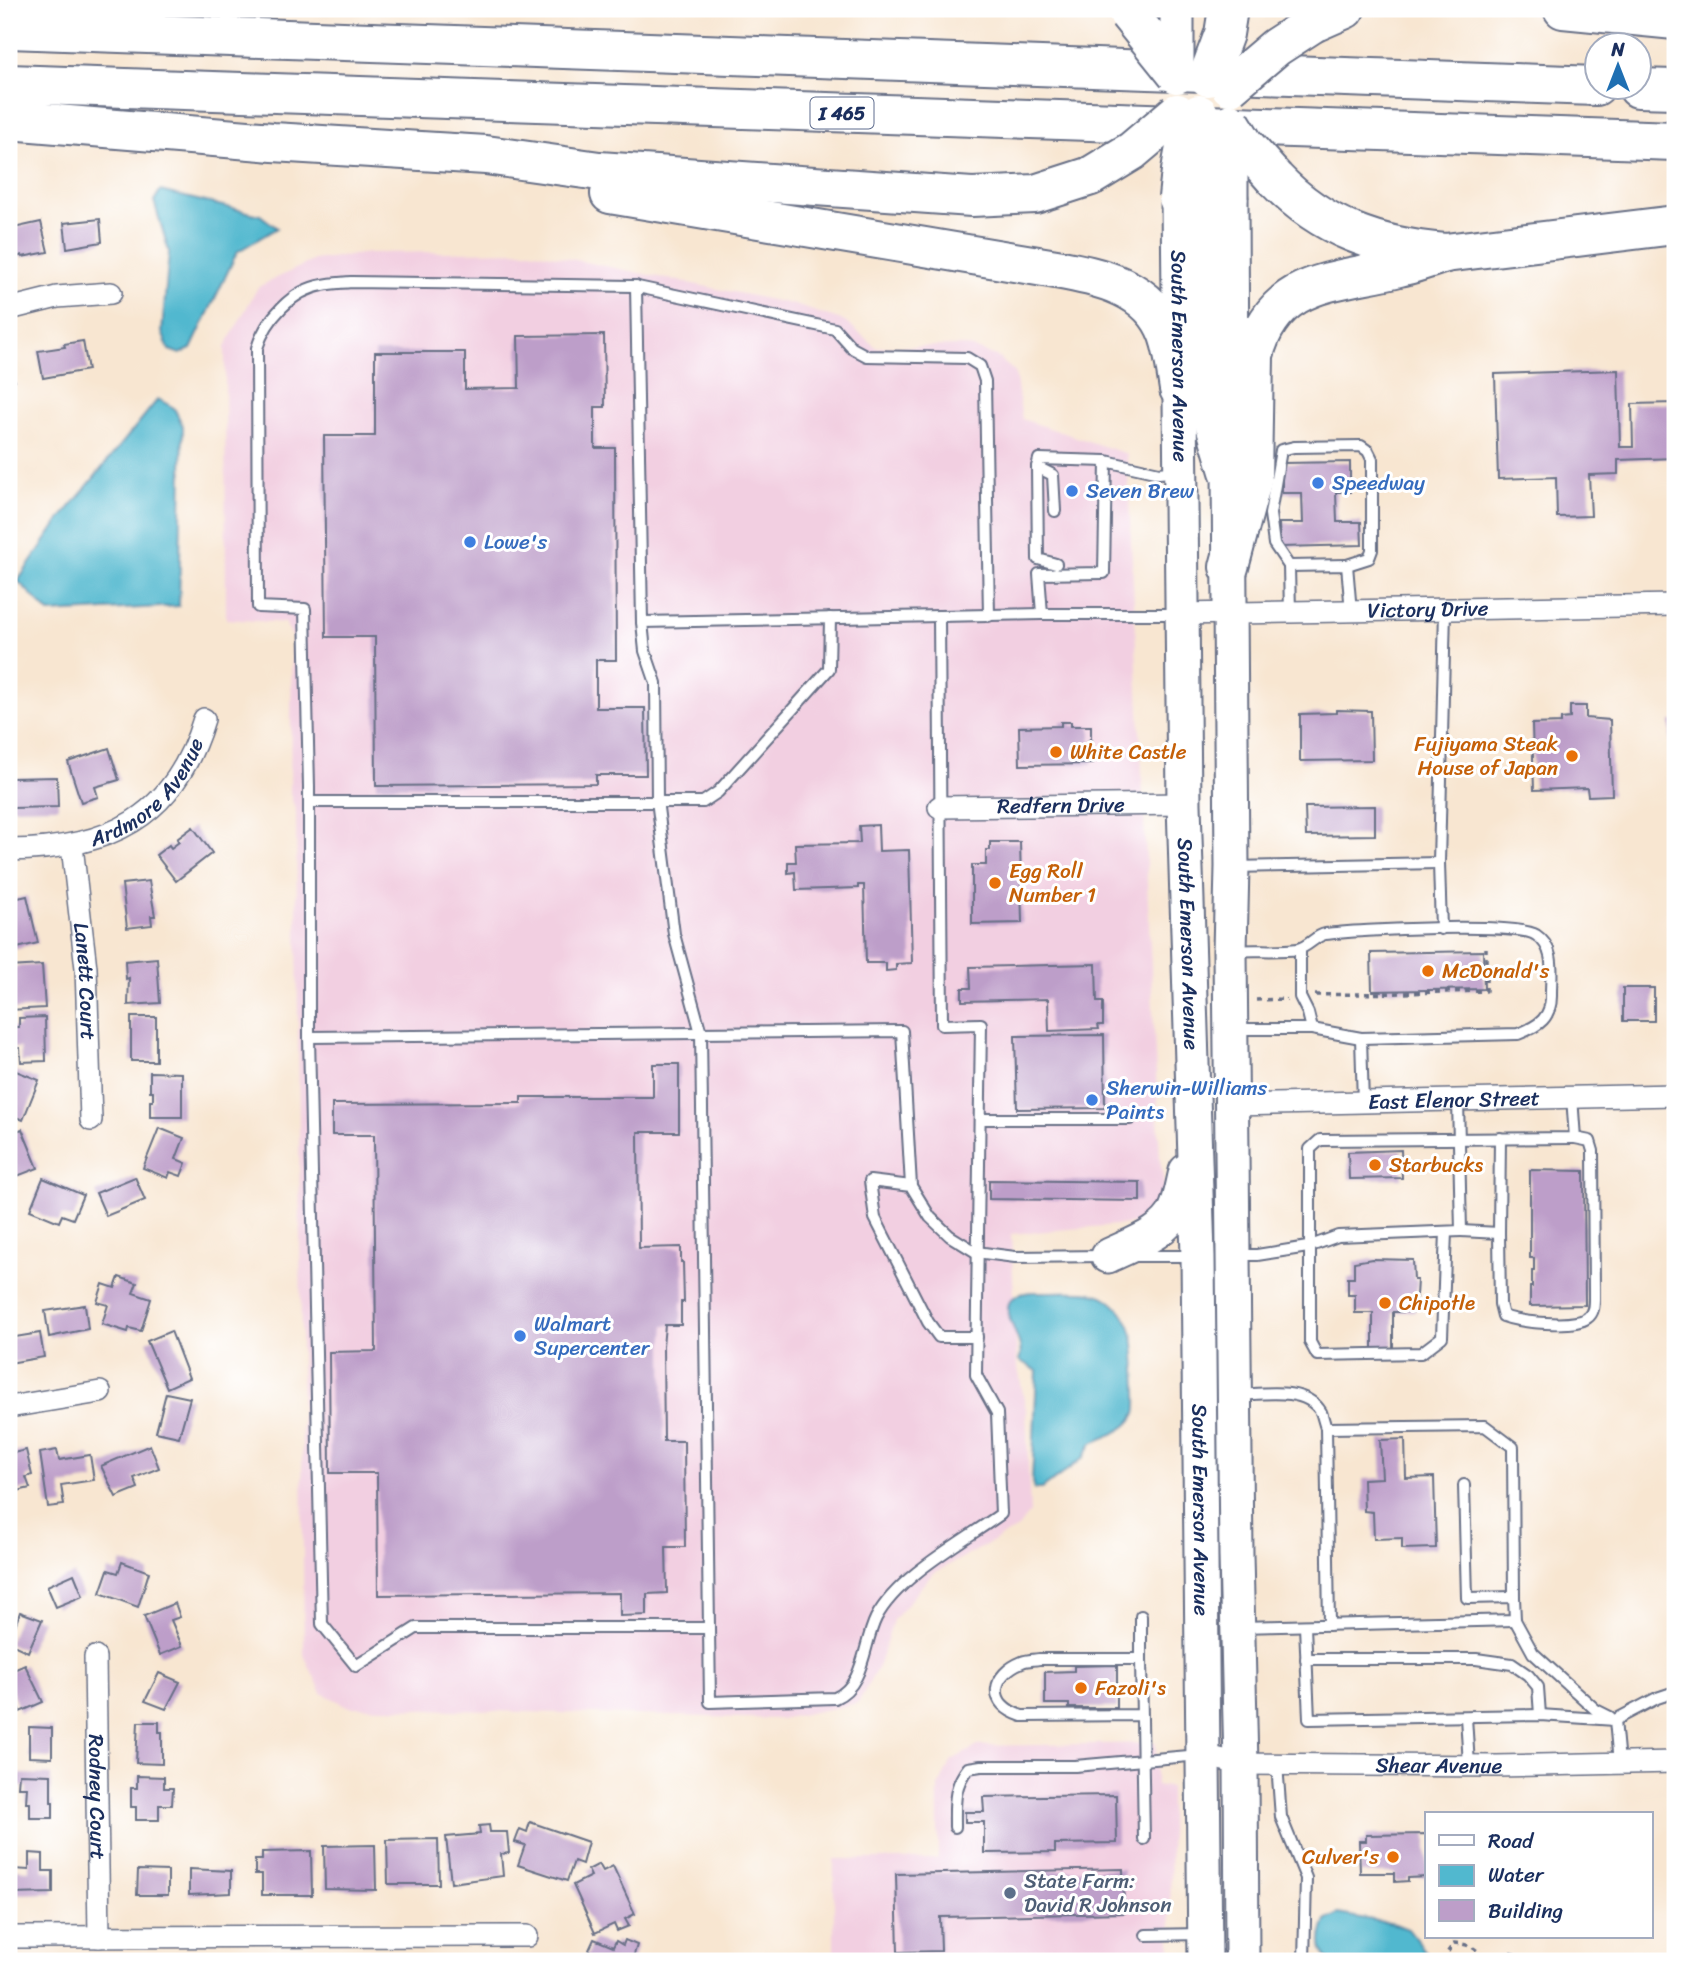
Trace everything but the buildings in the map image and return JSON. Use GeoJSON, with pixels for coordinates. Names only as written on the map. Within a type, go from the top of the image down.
{"type":"FeatureCollection","features":[{"type":"Feature","properties":{"kind":"highway"},"geometry":{"type":"LineString","coordinates":[[1202,9],[1208,401],[1249,492]]}},
{"type":"Feature","properties":{"kind":"highway"},"geometry":{"type":"LineString","coordinates":[[1204,98],[1229,9]]}},
{"type":"Feature","properties":{"kind":"highway"},"geometry":{"type":"LineString","coordinates":[[1563,9],[1675,20]]}},
{"type":"Feature","properties":{"kind":"highway"},"geometry":{"type":"LineString","coordinates":[[1126,11],[1275,179],[1313,212],[1342,229],[1374,242],[1407,250],[1445,253]]}},
{"type":"Feature","properties":{"kind":"highway"},"geometry":{"type":"LineString","coordinates":[[9,120],[272,142],[486,155],[599,171],[972,197],[1035,194],[1091,176],[1132,151],[1276,47],[1329,16]]}},
{"type":"Feature","properties":{"kind":"highway"},"geometry":{"type":"LineString","coordinates":[[9,29],[1582,85]]}},
{"type":"Feature","properties":{"kind":"highway","name":"I 465"},"geometry":{"type":"LineString","coordinates":[[9,84],[1675,141]]}},
{"type":"Feature","properties":{"kind":"highway"},"geometry":{"type":"LineString","coordinates":[[1652,88],[1675,89]]}},
{"type":"Feature","properties":{"kind":"highway"},"geometry":{"type":"LineString","coordinates":[[272,142],[378,162],[597,192],[1089,275],[1113,282],[1136,294],[1162,321],[1179,388]]}},
{"type":"Feature","properties":{"kind":"highway"},"geometry":{"type":"LineString","coordinates":[[1229,567],[1252,481],[1254,355],[1259,336],[1269,318],[1294,294],[1312,285],[1400,267],[1445,253],[1675,225]]}},
{"type":"Feature","properties":{"kind":"main road"},"geometry":{"type":"LineString","coordinates":[[1177,9],[1204,98]]}},
{"type":"Feature","properties":{"kind":"main road","name":"South Emerson Avenue"},"geometry":{"type":"LineString","coordinates":[[1205,198],[1179,388],[1184,804],[1194,1141],[1216,1256],[1236,1395],[1242,1961]]}},
{"type":"Feature","properties":{"kind":"main road","name":"South Emerson Avenue"},"geometry":{"type":"LineString","coordinates":[[1205,1948],[1202,1755],[1216,1256],[1232,1105],[1229,567]]}},
{"type":"Feature","properties":{"kind":"main road"},"geometry":{"type":"LineString","coordinates":[[1108,1256],[1148,1237],[1170,1218],[1175,1211],[1194,1141]]}},
{"type":"Feature","properties":{"kind":"street"},"geometry":{"type":"LineString","coordinates":[[9,309],[57,298],[111,293]]}},
{"type":"Feature","properties":{"kind":"street","name":"Victory Drive"},"geometry":{"type":"LineString","coordinates":[[1181,614],[1675,605]]}},
{"type":"Feature","properties":{"kind":"street","name":"Ardmore Avenue"},"geometry":{"type":"LineString","coordinates":[[72,846],[112,834],[160,800],[190,759],[204,719]]}},
{"type":"Feature","properties":{"kind":"street","name":"Redfern Drive"},"geometry":{"type":"LineString","coordinates":[[939,807],[1184,804]]}},
{"type":"Feature","properties":{"kind":"street"},"geometry":{"type":"LineString","coordinates":[[9,850],[72,846]]}},
{"type":"Feature","properties":{"kind":"street","name":"Lanett Court"},"geometry":{"type":"LineString","coordinates":[[72,846],[86,968],[91,1120]]}},
{"type":"Feature","properties":{"kind":"street","name":"East Elenor Street"},"geometry":{"type":"LineString","coordinates":[[1232,1105],[1675,1095]]}},
{"type":"Feature","properties":{"kind":"street"},"geometry":{"type":"LineString","coordinates":[[9,1408],[100,1392]]}},
{"type":"Feature","properties":{"kind":"street","name":"Rodney Court"},"geometry":{"type":"LineString","coordinates":[[95,1657],[99,1937]]}},
{"type":"Feature","properties":{"kind":"street","name":"Shear Avenue"},"geometry":{"type":"LineString","coordinates":[[1202,1755],[1241,1764],[1675,1762]]}},
{"type":"Feature","properties":{"kind":"street"},"geometry":{"type":"LineString","coordinates":[[9,1937],[527,1936]]}},
{"type":"Feature","properties":{"kind":"lane"},"geometry":{"type":"LineString","coordinates":[[709,1628],[416,1628],[356,1666],[322,1623],[309,1037],[309,802],[305,609],[258,607],[257,348],[261,337],[282,307],[298,294],[321,285],[351,282],[636,286],[835,329],[852,348],[867,356],[968,358],[980,366],[985,381],[989,616]]}},
{"type":"Feature","properties":{"kind":"lane"},"geometry":{"type":"LineString","coordinates":[[636,286],[642,622],[645,651],[656,683],[657,800],[674,934],[701,1033],[710,1702],[835,1698],[846,1693],[860,1669],[877,1618],[904,1582],[1000,1514],[997,1413],[976,1375],[980,1252],[981,1024],[942,1025],[939,616]]}},
{"type":"Feature","properties":{"kind":"lane"},"geometry":{"type":"LineString","coordinates":[[1289,566],[1347,565],[1369,558],[1372,550],[1371,458],[1368,451],[1361,446],[1294,447],[1281,450],[1249,492],[1274,544],[1289,566],[1290,613]]}},
{"type":"Feature","properties":{"kind":"lane"},"geometry":{"type":"LineString","coordinates":[[1056,569],[1038,559],[1039,458],[1106,461],[1158,473],[1180,471]]}},
{"type":"Feature","properties":{"kind":"lane"},"geometry":{"type":"LineString","coordinates":[[1042,614],[1039,574],[1056,569],[1104,573],[1106,461]]}},
{"type":"Feature","properties":{"kind":"lane"},"geometry":{"type":"LineString","coordinates":[[1037,467],[1053,475],[1055,510]]}},
{"type":"Feature","properties":{"kind":"lane"},"geometry":{"type":"LineString","coordinates":[[1055,551],[1056,569]]}},
{"type":"Feature","properties":{"kind":"lane"},"geometry":{"type":"LineString","coordinates":[[1347,565],[1351,612]]}},
{"type":"Feature","properties":{"kind":"lane"},"geometry":{"type":"LineString","coordinates":[[1441,929],[1439,863],[1444,610]]}},
{"type":"Feature","properties":{"kind":"lane"},"geometry":{"type":"LineString","coordinates":[[642,622],[1181,614]]}},
{"type":"Feature","properties":{"kind":"lane"},"geometry":{"type":"LineString","coordinates":[[309,802],[703,802],[718,792],[829,670],[830,618]]}},
{"type":"Feature","properties":{"kind":"lane"},"geometry":{"type":"LineString","coordinates":[[1231,867],[1439,863]]}},
{"type":"Feature","properties":{"kind":"lane"},"geometry":{"type":"LineString","coordinates":[[1230,951],[1300,949],[1321,934],[1517,929],[1535,934],[1547,945],[1550,954],[1551,1003],[1546,1018],[1536,1027],[1518,1034],[1361,1038],[1312,1029],[1232,1029]]}},
{"type":"Feature","properties":{"kind":"lane"},"geometry":{"type":"LineString","coordinates":[[1300,949],[1300,997],[1312,1029]]}},
{"type":"Feature","properties":{"kind":"lane"},"geometry":{"type":"LineString","coordinates":[[309,1037],[902,1031],[911,1186],[930,1217],[950,1236],[980,1252],[1015,1257],[1256,1255],[1308,1247],[1338,1236],[1461,1231],[1499,1233]]}},
{"type":"Feature","properties":{"kind":"lane"},"geometry":{"type":"LineString","coordinates":[[1361,1038],[1363,1103]]}},
{"type":"Feature","properties":{"kind":"lane"},"geometry":{"type":"LineString","coordinates":[[1572,1097],[1575,1138]]}},
{"type":"Feature","properties":{"kind":"lane"},"geometry":{"type":"LineString","coordinates":[[1458,1100],[1461,1231]]}},
{"type":"Feature","properties":{"kind":"lane"},"geometry":{"type":"LineString","coordinates":[[981,1119],[1130,1119]]}},
{"type":"Feature","properties":{"kind":"lane"},"geometry":{"type":"LineString","coordinates":[[1446,1232],[1442,1337],[1421,1353],[1317,1354],[1310,1342],[1308,1247],[1310,1149],[1320,1140],[1460,1138],[1500,1138],[1575,1138],[1590,1142],[1593,1311],[1587,1318],[1577,1322],[1517,1321],[1503,1316],[1500,1304],[1500,1138]]}},
{"type":"Feature","properties":{"kind":"lane"},"geometry":{"type":"LineString","coordinates":[[911,1186],[870,1181],[875,1218],[928,1322],[939,1337],[977,1337]]}},
{"type":"Feature","properties":{"kind":"lane"},"geometry":{"type":"LineString","coordinates":[[1236,1395],[1291,1394],[1310,1401],[1321,1412],[1326,1428],[1329,1625]]}},
{"type":"Feature","properties":{"kind":"lane"},"geometry":{"type":"LineString","coordinates":[[1326,1428],[1485,1426],[1513,1447],[1515,1620],[1533,1653],[1596,1710],[1615,1720]]}},
{"type":"Feature","properties":{"kind":"lane"},"geometry":{"type":"LineString","coordinates":[[1464,1485],[1467,1598],[1514,1597]]}},
{"type":"Feature","properties":{"kind":"lane"},"geometry":{"type":"LineString","coordinates":[[1141,1616],[1144,1839]]}},
{"type":"Feature","properties":{"kind":"lane"},"geometry":{"type":"LineString","coordinates":[[1238,1627],[1515,1620]]}},
{"type":"Feature","properties":{"kind":"lane"},"geometry":{"type":"LineString","coordinates":[[1305,1626],[1309,1719],[1540,1715],[1615,1720],[1657,1698],[1675,1692]]}},
{"type":"Feature","properties":{"kind":"lane"},"geometry":{"type":"LineString","coordinates":[[1141,1659],[1023,1661],[1007,1672],[996,1692],[998,1703],[1008,1711],[1022,1716],[1142,1715]]}},
{"type":"Feature","properties":{"kind":"lane"},"geometry":{"type":"LineString","coordinates":[[1306,1659],[1476,1659],[1512,1664],[1538,1686],[1540,1715]]}},
{"type":"Feature","properties":{"kind":"lane"},"geometry":{"type":"LineString","coordinates":[[1466,1717],[1469,1765]]}},
{"type":"Feature","properties":{"kind":"lane"},"geometry":{"type":"LineString","coordinates":[[1615,1720],[1619,1763]]}},
{"type":"Feature","properties":{"kind":"lane"},"geometry":{"type":"LineString","coordinates":[[956,1827],[955,1793],[959,1779],[968,1768],[1075,1766],[1202,1755]]}},
{"type":"Feature","properties":{"kind":"lane"},"geometry":{"type":"LineString","coordinates":[[1277,1764],[1281,1817],[1306,1878],[1304,1961]]}},
{"type":"Feature","properties":{"kind":"lane"},"geometry":{"type":"LineString","coordinates":[[1146,1935],[1205,1948]]}},
{"type":"Feature","properties":{"kind":"path"},"geometry":{"type":"LineString","coordinates":[[1247,1000],[1486,991],[1486,948]]}},
{"type":"Feature","properties":{"kind":"path"},"geometry":{"type":"LineString","coordinates":[[1444,1961],[1454,1943],[1469,1944],[1479,1951],[1485,1961]]}},
{"type":"Feature","properties":{"kind":"path"},"geometry":{"type":"LineString","coordinates":[[1492,1961],[1508,1953],[1514,1954],[1520,1961]]}},
{"type":"Feature","properties":{"kind":"shaded area"},"geometry":{"type":"Polygon","coordinates":[[[531,251],[791,304],[845,321],[876,347],[966,346],[996,356],[1015,372],[1022,419],[1127,454],[1160,1159],[1165,1191],[1152,1222],[1011,1234],[1017,1363],[1026,1409],[1030,1513],[1018,1528],[932,1574],[893,1620],[879,1665],[858,1703],[780,1719],[350,1707],[322,1693],[304,1655],[296,812],[290,794],[292,636],[285,623],[226,619],[225,347],[258,287],[314,260],[369,253],[531,251]]]}},
{"type":"Feature","properties":{"kind":"shaded area"},"geometry":{"type":"Polygon","coordinates":[[[1156,1743],[1156,1785],[1170,1787],[1171,1961],[834,1961],[834,1859],[938,1859],[938,1787],[952,1760],[978,1746],[1156,1743]]]}},
{"type":"Feature","properties":{"kind":"water"},"geometry":{"type":"Polygon","coordinates":[[[160,191],[260,215],[277,228],[237,252],[191,349],[180,354],[169,350],[162,332],[169,252],[154,201],[160,191]]]}},
{"type":"Feature","properties":{"kind":"water"},"geometry":{"type":"Polygon","coordinates":[[[158,399],[174,408],[183,426],[179,606],[49,613],[18,581],[58,522],[158,399]]]}},
{"type":"Feature","properties":{"kind":"water"},"geometry":{"type":"Polygon","coordinates":[[[1031,1292],[1091,1293],[1110,1301],[1122,1313],[1130,1327],[1136,1374],[1137,1408],[1133,1419],[1117,1432],[1092,1443],[1083,1458],[1042,1489],[1034,1489],[1032,1482],[1037,1371],[1019,1360],[1021,1351],[1008,1310],[1010,1302],[1017,1296],[1031,1292]]]}},
{"type":"Feature","properties":{"kind":"water"},"geometry":{"type":"Polygon","coordinates":[[[1338,1914],[1395,1924],[1408,1929],[1433,1961],[1330,1961],[1321,1948],[1321,1937],[1326,1921],[1338,1914]]]}},
{"type":"Feature","properties":{"kind":"place","name":"Speedway"},"geometry":{"type":"Point","coordinates":[1318,483]}},
{"type":"Feature","properties":{"kind":"place","name":"Seven Brew"},"geometry":{"type":"Point","coordinates":[1072,491]}},
{"type":"Feature","properties":{"kind":"place","name":"Lowe's"},"geometry":{"type":"Point","coordinates":[470,542]}},
{"type":"Feature","properties":{"kind":"place","name":"White Castle"},"geometry":{"type":"Point","coordinates":[1056,752]}},
{"type":"Feature","properties":{"kind":"place","name":"Fujiyama Steak House of Japan"},"geometry":{"type":"Point","coordinates":[1572,756]}},
{"type":"Feature","properties":{"kind":"place","name":"Egg Roll Number 1"},"geometry":{"type":"Point","coordinates":[995,883]}},
{"type":"Feature","properties":{"kind":"place","name":"McDonald's"},"geometry":{"type":"Point","coordinates":[1428,971]}},
{"type":"Feature","properties":{"kind":"place","name":"Sherwin-Williams Paints"},"geometry":{"type":"Point","coordinates":[1092,1100]}},
{"type":"Feature","properties":{"kind":"place","name":"Starbucks"},"geometry":{"type":"Point","coordinates":[1375,1165]}},
{"type":"Feature","properties":{"kind":"place","name":"Chipotle"},"geometry":{"type":"Point","coordinates":[1385,1303]}},
{"type":"Feature","properties":{"kind":"place","name":"Walmart Supercenter"},"geometry":{"type":"Point","coordinates":[520,1336]}},
{"type":"Feature","properties":{"kind":"place","name":"Fazoli's"},"geometry":{"type":"Point","coordinates":[1081,1688]}},
{"type":"Feature","properties":{"kind":"place","name":"Culver's"},"geometry":{"type":"Point","coordinates":[1393,1857]}},
{"type":"Feature","properties":{"kind":"place","name":"State Farm: David R Johnson"},"geometry":{"type":"Point","coordinates":[1010,1893]}}]}
